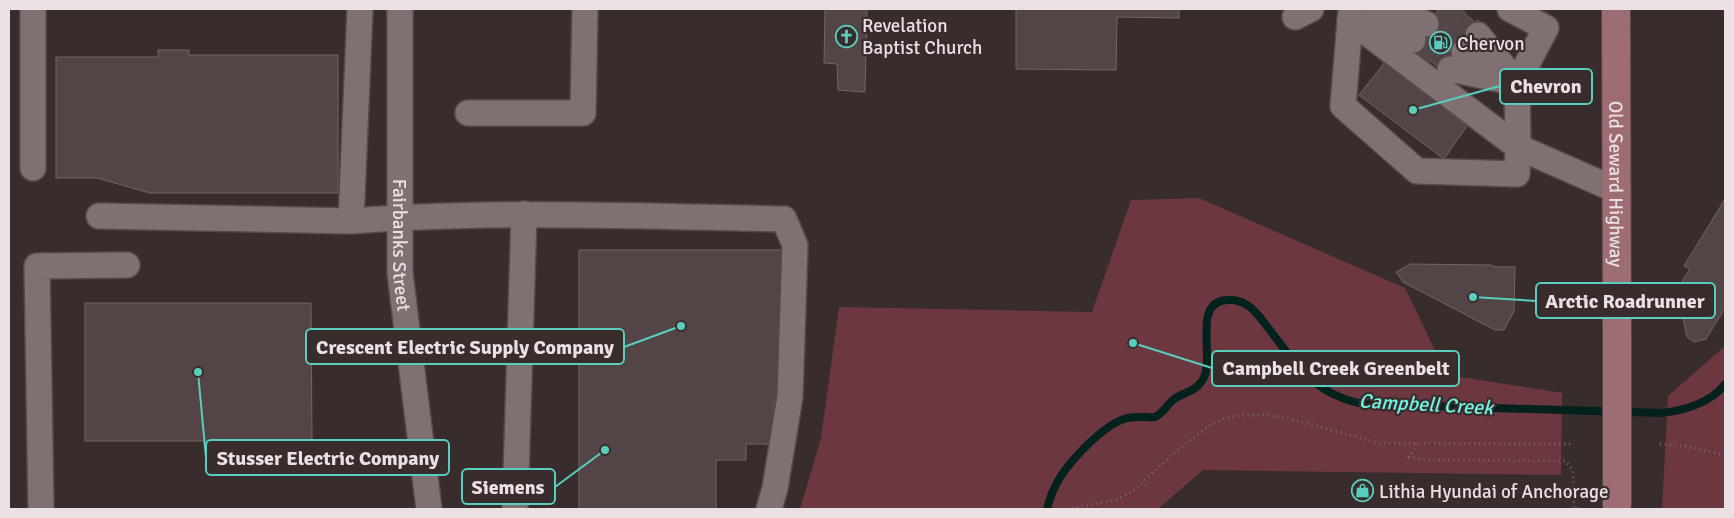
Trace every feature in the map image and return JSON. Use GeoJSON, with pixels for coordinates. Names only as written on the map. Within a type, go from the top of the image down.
{"type":"FeatureCollection","features":[{"type":"Feature","properties":{"kind":"main road","name":"Old Seward Highway"},"geometry":{"type":"LineString","coordinates":[[1616,9],[1617,508]]}},
{"type":"Feature","properties":{"kind":"street"},"geometry":{"type":"LineString","coordinates":[[34,9],[34,168]]}},
{"type":"Feature","properties":{"kind":"street"},"geometry":{"type":"LineString","coordinates":[[351,221],[360,9]]}},
{"type":"Feature","properties":{"kind":"street","name":"Fairbanks Street"},"geometry":{"type":"LineString","coordinates":[[400,9],[400,273],[428,509]]}},
{"type":"Feature","properties":{"kind":"street"},"geometry":{"type":"LineString","coordinates":[[468,113],[583,113],[585,9]]}},
{"type":"Feature","properties":{"kind":"street"},"geometry":{"type":"LineString","coordinates":[[1375,9],[1419,32],[1393,9]]}},
{"type":"Feature","properties":{"kind":"street"},"geometry":{"type":"LineString","coordinates":[[1351,14],[1344,106],[1417,171],[1517,174],[1517,83],[1546,28],[1510,9]]}},
{"type":"Feature","properties":{"kind":"street"},"geometry":{"type":"LineString","coordinates":[[1351,14],[1518,147],[1616,190]]}},
{"type":"Feature","properties":{"kind":"street"},"geometry":{"type":"LineString","coordinates":[[1517,83],[1464,52],[1517,83]]}},
{"type":"Feature","properties":{"kind":"street"},"geometry":{"type":"LineString","coordinates":[[99,216],[351,221],[400,217],[524,214],[784,219],[796,245],[790,397],[770,509]]}},
{"type":"Feature","properties":{"kind":"street"},"geometry":{"type":"LineString","coordinates":[[515,509],[524,214]]}},
{"type":"Feature","properties":{"kind":"street"},"geometry":{"type":"LineString","coordinates":[[41,509],[37,266],[127,265]]}},
{"type":"Feature","properties":{"kind":"path"},"geometry":{"type":"LineString","coordinates":[[1067,509],[1116,500],[1133,491],[1179,449],[1210,425],[1226,418],[1244,415],[1266,415],[1287,418],[1378,443],[1574,444]]}},
{"type":"Feature","properties":{"kind":"path"},"geometry":{"type":"LineString","coordinates":[[1417,444],[1409,457],[1427,460],[1565,461],[1573,470],[1574,508],[1581,507]]}},
{"type":"Feature","properties":{"kind":"path"},"geometry":{"type":"LineString","coordinates":[[1660,444],[1684,446],[1725,455]]}},
{"type":"Feature","properties":{"kind":"shaded area"},"geometry":{"type":"Polygon","coordinates":[[[1199,198],[1405,288],[1447,375],[1562,393],[1561,475],[1203,470],[1158,509],[800,509],[821,438],[839,307],[1092,312],[1131,200],[1199,198]]]}},
{"type":"Feature","properties":{"kind":"shaded area"},"geometry":{"type":"Polygon","coordinates":[[[1725,346],[1725,509],[1662,509],[1668,396],[1725,346]]]}},
{"type":"Feature","properties":{"kind":"building","name":"Revelation Baptist Church"},"geometry":{"type":"Polygon","coordinates":[[[825,9],[867,9],[865,92],[838,90],[837,64],[824,63],[825,9]]]}},
{"type":"Feature","properties":{"kind":"building"},"geometry":{"type":"Polygon","coordinates":[[[1016,9],[1179,9],[1179,18],[1117,17],[1116,70],[1016,69],[1016,9]]]}},
{"type":"Feature","properties":{"kind":"building","name":"Chervon"},"geometry":{"type":"Polygon","coordinates":[[[1439,9],[1459,9],[1483,29],[1447,73],[1408,45],[1439,9]]]}},
{"type":"Feature","properties":{"kind":"building"},"geometry":{"type":"Polygon","coordinates":[[[158,50],[189,50],[189,55],[338,55],[338,193],[150,193],[97,178],[56,178],[56,57],[158,57],[158,50]]]}},
{"type":"Feature","properties":{"kind":"building"},"geometry":{"type":"Polygon","coordinates":[[[1385,62],[1467,126],[1444,159],[1359,95],[1385,62]]]}},
{"type":"Feature","properties":{"kind":"building"},"geometry":{"type":"Polygon","coordinates":[[[1725,199],[1725,308],[1706,339],[1694,342],[1687,337],[1677,289],[1690,269],[1684,266],[1725,199]]]}},
{"type":"Feature","properties":{"kind":"building"},"geometry":{"type":"Polygon","coordinates":[[[579,250],[783,250],[783,401],[774,401],[774,444],[746,444],[746,460],[716,460],[716,509],[579,509],[579,250]]]}},
{"type":"Feature","properties":{"kind":"building"},"geometry":{"type":"Polygon","coordinates":[[[1410,264],[1515,267],[1514,311],[1504,330],[1495,330],[1403,282],[1396,272],[1410,264]]]}},
{"type":"Feature","properties":{"kind":"building"},"geometry":{"type":"Polygon","coordinates":[[[85,303],[311,303],[312,441],[85,441],[85,303]]]}},
{"type":"Feature","properties":{"kind":"waterway","name":"Campbell Creek"},"geometry":{"type":"LineString","coordinates":[[1047,509],[1052,492],[1066,469],[1095,438],[1115,423],[1124,419],[1155,417],[1174,399],[1193,390],[1202,381],[1206,372],[1206,333],[1210,310],[1217,303],[1228,300],[1243,303],[1255,312],[1294,361],[1317,384],[1330,393],[1364,404],[1660,413],[1696,405],[1719,391],[1725,384]]}},
{"type":"Feature","properties":{"kind":"tunnel"},"geometry":{"type":"LineString","coordinates":[[1439,9],[1478,35]]}},
{"type":"Feature","properties":{"kind":"tunnel"},"geometry":{"type":"LineString","coordinates":[[1426,24],[1464,52]]}},
{"type":"Feature","properties":{"kind":"tunnel"},"geometry":{"type":"LineString","coordinates":[[1413,40],[1450,69]]}},
{"type":"Feature","properties":{"kind":"place","name":"Revelation Baptist Church"},"geometry":{"type":"Point","coordinates":[846,36]}},
{"type":"Feature","properties":{"kind":"place","name":"Chervon"},"geometry":{"type":"Point","coordinates":[1441,43]}},
{"type":"Feature","properties":{"kind":"place","name":"Chevron"},"geometry":{"type":"Point","coordinates":[1413,110]}},
{"type":"Feature","properties":{"kind":"place","name":"Arctic Roadrunner"},"geometry":{"type":"Point","coordinates":[1473,297]}},
{"type":"Feature","properties":{"kind":"place","name":"Crescent Electric Supply Company"},"geometry":{"type":"Point","coordinates":[681,326]}},
{"type":"Feature","properties":{"kind":"place","name":"Campbell Creek Greenbelt"},"geometry":{"type":"Point","coordinates":[1133,343]}},
{"type":"Feature","properties":{"kind":"place","name":"Stusser Electric Company"},"geometry":{"type":"Point","coordinates":[198,372]}},
{"type":"Feature","properties":{"kind":"place","name":"Siemens"},"geometry":{"type":"Point","coordinates":[605,450]}},
{"type":"Feature","properties":{"kind":"place","name":"Lithia Hyundai of Anchorage"},"geometry":{"type":"Point","coordinates":[1363,491]}}]}
